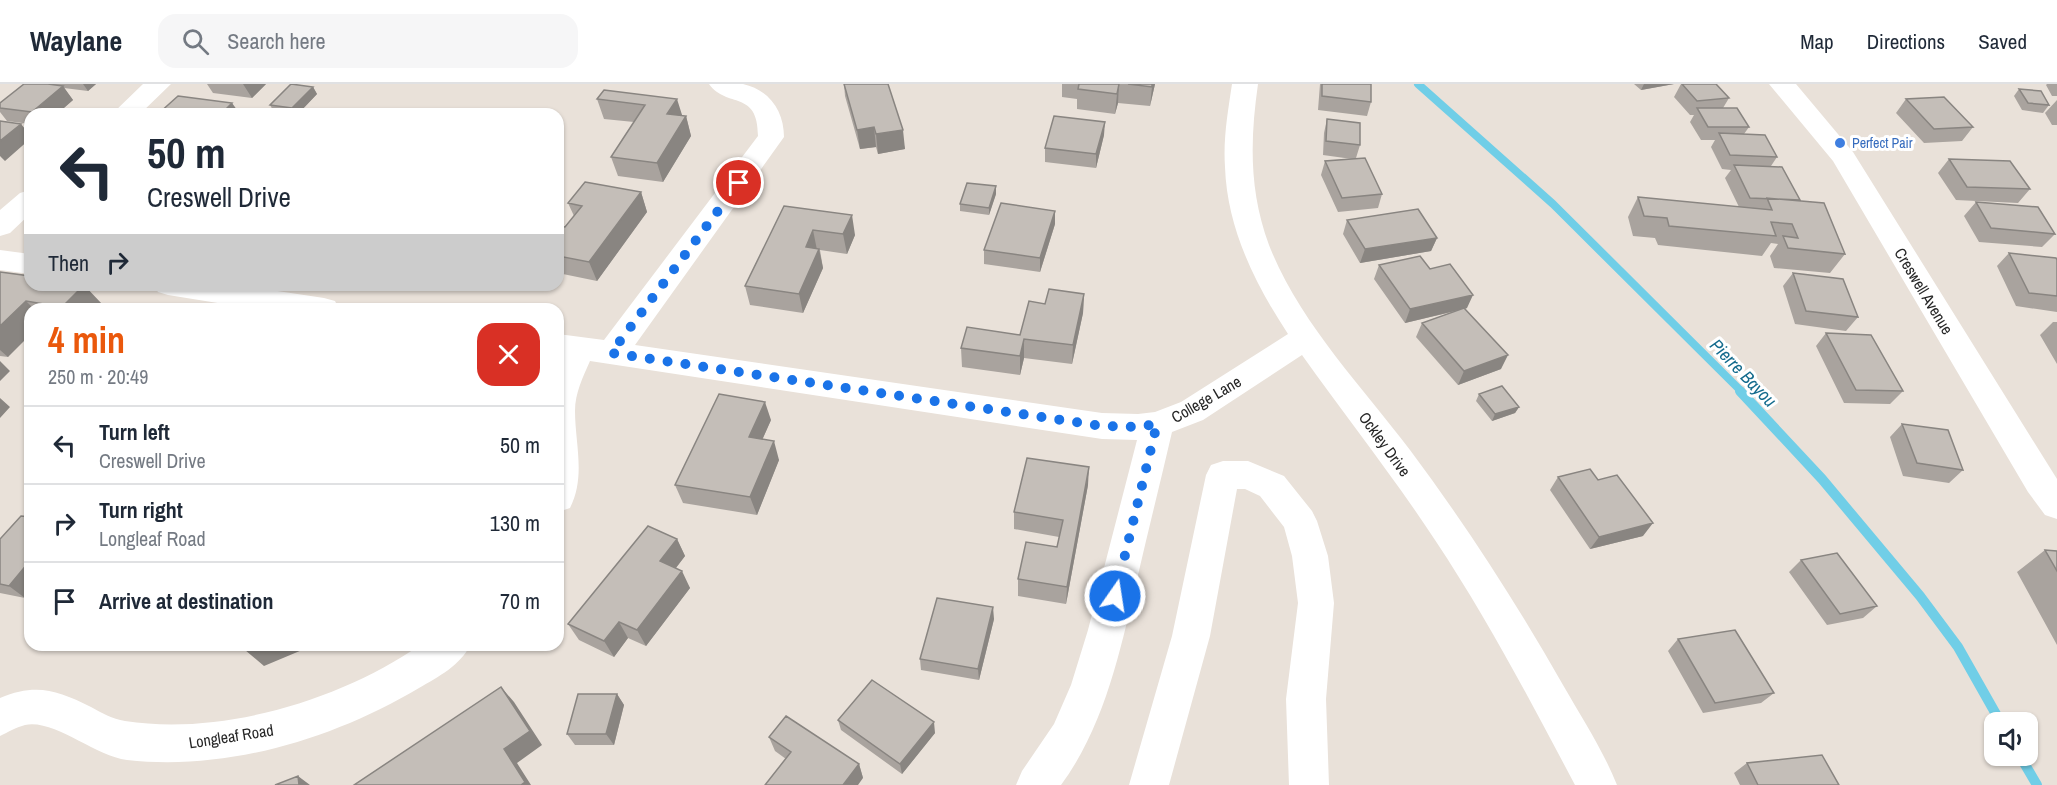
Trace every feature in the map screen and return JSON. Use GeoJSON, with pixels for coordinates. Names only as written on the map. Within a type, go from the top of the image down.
{"type":"FeatureCollection","features":[{"type":"Feature","properties":{"kind":"street"},"geometry":{"type":"LineString","coordinates":[[132,108],[158,84]]}},
{"type":"Feature","properties":{"kind":"street"},"geometry":{"type":"LineString","coordinates":[[564,387],[583,349],[654,298],[771,137],[772,121],[766,107],[755,99],[722,84]]}},
{"type":"Feature","properties":{"kind":"street","name":"Ockley Drive"},"geometry":{"type":"LineString","coordinates":[[1245,84],[1237,150],[1241,194],[1254,242],[1268,276],[1305,338],[1448,529],[1522,647],[1597,785]]}},
{"type":"Feature","properties":{"kind":"street","name":"Creswell Avenue"},"geometry":{"type":"LineString","coordinates":[[1782,84],[1844,158],[2028,463],[2057,505]]}},
{"type":"Feature","properties":{"kind":"street"},"geometry":{"type":"LineString","coordinates":[[0,226],[24,204]]}},
{"type":"Feature","properties":{"kind":"street"},"geometry":{"type":"LineString","coordinates":[[0,260],[24,263]]}},
{"type":"Feature","properties":{"kind":"street"},"geometry":{"type":"LineString","coordinates":[[207,291],[285,303]]}},
{"type":"Feature","properties":{"kind":"street","name":"College Lane"},"geometry":{"type":"LineString","coordinates":[[1036,785],[1079,715],[1092,684],[1108,628],[1157,424],[1192,411],[1305,338]]}},
{"type":"Feature","properties":{"kind":"street"},"geometry":{"type":"LineString","coordinates":[[583,349],[1102,426],[1138,427],[1157,424]]}},
{"type":"Feature","properties":{"kind":"street"},"geometry":{"type":"LineString","coordinates":[[1149,785],[1191,636],[1223,475],[1248,475],[1272,486],[1300,521],[1310,556],[1316,603],[1306,699],[1309,785]]}},
{"type":"Feature","properties":{"kind":"street","name":"Longleaf Road"},"geometry":{"type":"LineString","coordinates":[[0,717],[25,707],[49,706],[93,731],[119,740],[175,744],[208,742],[278,729],[347,705],[413,672],[443,651]]}},
{"type":"Feature","properties":{"kind":"building"},"geometry":{"type":"Polygon","coordinates":[[[24,84],[63,86],[37,108],[24,108],[24,111],[0,108],[0,103],[24,84]]]}},
{"type":"Feature","properties":{"kind":"building"},"geometry":{"type":"Polygon","coordinates":[[[291,84],[313,87],[292,108],[270,105],[291,84]]]}},
{"type":"Feature","properties":{"kind":"building"},"geometry":{"type":"Polygon","coordinates":[[[844,84],[888,84],[903,130],[876,134],[874,127],[857,130],[844,84]]]}},
{"type":"Feature","properties":{"kind":"building"},"geometry":{"type":"Polygon","coordinates":[[[1079,84],[1119,84],[1117,94],[1078,89],[1079,84]]]}},
{"type":"Feature","properties":{"kind":"building"},"geometry":{"type":"Polygon","coordinates":[[[1128,84],[1152,84],[1152,87],[1128,84]]]}},
{"type":"Feature","properties":{"kind":"building"},"geometry":{"type":"Polygon","coordinates":[[[1322,84],[1371,84],[1371,102],[1322,96],[1322,84]]]}},
{"type":"Feature","properties":{"kind":"building"},"geometry":{"type":"Polygon","coordinates":[[[1682,84],[1716,84],[1729,98],[1697,101],[1682,84]]]}},
{"type":"Feature","properties":{"kind":"building"},"geometry":{"type":"Polygon","coordinates":[[[2019,89],[2041,91],[2049,105],[2028,103],[2019,89]]]}},
{"type":"Feature","properties":{"kind":"building"},"geometry":{"type":"Polygon","coordinates":[[[604,90],[677,99],[667,114],[686,116],[657,163],[611,157],[645,105],[597,99],[604,90]]]}},
{"type":"Feature","properties":{"kind":"building"},"geometry":{"type":"Polygon","coordinates":[[[178,96],[232,103],[227,108],[165,108],[178,96]]]}},
{"type":"Feature","properties":{"kind":"building"},"geometry":{"type":"Polygon","coordinates":[[[1944,97],[1973,127],[1934,129],[1906,99],[1944,97]]]}},
{"type":"Feature","properties":{"kind":"building"},"geometry":{"type":"Polygon","coordinates":[[[1697,108],[1737,108],[1749,127],[1708,127],[1697,108]]]}},
{"type":"Feature","properties":{"kind":"building"},"geometry":{"type":"Polygon","coordinates":[[[1054,116],[1105,122],[1096,154],[1045,148],[1054,116]]]}},
{"type":"Feature","properties":{"kind":"building"},"geometry":{"type":"Polygon","coordinates":[[[1327,119],[1360,123],[1360,145],[1326,141],[1327,119]]]}},
{"type":"Feature","properties":{"kind":"building"},"geometry":{"type":"Polygon","coordinates":[[[0,121],[21,124],[0,141],[0,121]]]}},
{"type":"Feature","properties":{"kind":"building"},"geometry":{"type":"Polygon","coordinates":[[[1719,133],[1765,135],[1777,157],[1730,155],[1719,133]]]}},
{"type":"Feature","properties":{"kind":"building"},"geometry":{"type":"Polygon","coordinates":[[[1365,158],[1382,194],[1342,198],[1325,161],[1365,158]]]}},
{"type":"Feature","properties":{"kind":"building"},"geometry":{"type":"Polygon","coordinates":[[[1949,159],[2010,161],[2030,189],[1967,187],[1949,159]]]}},
{"type":"Feature","properties":{"kind":"building"},"geometry":{"type":"Polygon","coordinates":[[[1734,165],[1782,167],[1800,200],[1750,198],[1734,165]]]}},
{"type":"Feature","properties":{"kind":"building"},"geometry":{"type":"Polygon","coordinates":[[[585,182],[641,192],[589,262],[564,257],[564,227],[582,206],[568,203],[585,182]]]}},
{"type":"Feature","properties":{"kind":"building"},"geometry":{"type":"Polygon","coordinates":[[[967,183],[996,186],[989,208],[960,204],[967,183]]]}},
{"type":"Feature","properties":{"kind":"building"},"geometry":{"type":"Polygon","coordinates":[[[1638,197],[1772,210],[1767,198],[1824,203],[1845,254],[1788,248],[1783,236],[1798,238],[1792,224],[1771,222],[1776,236],[1669,226],[1667,218],[1644,216],[1638,197]]]}},
{"type":"Feature","properties":{"kind":"building"},"geometry":{"type":"Polygon","coordinates":[[[1976,202],[2038,207],[2055,234],[1991,228],[1976,202]]]}},
{"type":"Feature","properties":{"kind":"building"},"geometry":{"type":"Polygon","coordinates":[[[1001,203],[1055,211],[1040,258],[984,250],[1001,203]]]}},
{"type":"Feature","properties":{"kind":"building"},"geometry":{"type":"Polygon","coordinates":[[[784,206],[852,215],[843,234],[813,230],[806,247],[819,249],[799,294],[745,286],[784,206]]]}},
{"type":"Feature","properties":{"kind":"building"},"geometry":{"type":"Polygon","coordinates":[[[1418,209],[1437,238],[1365,249],[1347,220],[1418,209]]]}},
{"type":"Feature","properties":{"kind":"building"},"geometry":{"type":"Polygon","coordinates":[[[2009,253],[2056,258],[2057,296],[2029,293],[2009,253]]]}},
{"type":"Feature","properties":{"kind":"building"},"geometry":{"type":"Polygon","coordinates":[[[1420,256],[1430,269],[1450,264],[1473,295],[1410,309],[1379,265],[1420,256]]]}},
{"type":"Feature","properties":{"kind":"building"},"geometry":{"type":"Polygon","coordinates":[[[0,272],[24,275],[24,291],[78,291],[66,303],[26,301],[0,326],[0,272]]]}},
{"type":"Feature","properties":{"kind":"building"},"geometry":{"type":"Polygon","coordinates":[[[1793,273],[1843,279],[1858,317],[1806,311],[1793,273]]]}},
{"type":"Feature","properties":{"kind":"building"},"geometry":{"type":"Polygon","coordinates":[[[1049,289],[1084,294],[1073,345],[1024,339],[1020,356],[961,348],[967,327],[1020,335],[1029,301],[1045,304],[1049,289]]]}},
{"type":"Feature","properties":{"kind":"building"},"geometry":{"type":"Polygon","coordinates":[[[1464,308],[1508,355],[1464,371],[1422,323],[1464,308]]]}},
{"type":"Feature","properties":{"kind":"building"},"geometry":{"type":"Polygon","coordinates":[[[1826,333],[1871,335],[1903,391],[1856,390],[1826,333]]]}},
{"type":"Feature","properties":{"kind":"building"},"geometry":{"type":"Polygon","coordinates":[[[1502,386],[1519,407],[1495,414],[1479,394],[1502,386]]]}},
{"type":"Feature","properties":{"kind":"building"},"geometry":{"type":"Polygon","coordinates":[[[719,394],[765,402],[749,437],[774,441],[750,497],[675,485],[719,394]]]}},
{"type":"Feature","properties":{"kind":"building"},"geometry":{"type":"Polygon","coordinates":[[[1902,424],[1948,430],[1963,470],[1917,463],[1902,424]]]}},
{"type":"Feature","properties":{"kind":"building"},"geometry":{"type":"Polygon","coordinates":[[[1027,458],[1089,467],[1067,587],[1018,579],[1026,542],[1057,547],[1063,520],[1014,512],[1027,458]]]}},
{"type":"Feature","properties":{"kind":"building"},"geometry":{"type":"Polygon","coordinates":[[[1590,469],[1598,480],[1617,475],[1653,523],[1599,537],[1558,477],[1590,469]]]}},
{"type":"Feature","properties":{"kind":"building"},"geometry":{"type":"Polygon","coordinates":[[[21,516],[24,516],[24,568],[9,586],[0,584],[0,539],[21,516]]]}},
{"type":"Feature","properties":{"kind":"building"},"geometry":{"type":"Polygon","coordinates":[[[648,526],[677,539],[660,561],[682,571],[637,630],[619,622],[604,641],[568,624],[648,526]]]}},
{"type":"Feature","properties":{"kind":"building"},"geometry":{"type":"Polygon","coordinates":[[[2045,550],[2057,551],[2057,571],[2045,550]]]}},
{"type":"Feature","properties":{"kind":"building"},"geometry":{"type":"Polygon","coordinates":[[[1837,553],[1877,606],[1840,614],[1801,560],[1837,553]]]}},
{"type":"Feature","properties":{"kind":"building"},"geometry":{"type":"Polygon","coordinates":[[[937,598],[993,607],[978,669],[920,659],[937,598]]]}},
{"type":"Feature","properties":{"kind":"building"},"geometry":{"type":"Polygon","coordinates":[[[1735,630],[1774,693],[1715,703],[1678,639],[1735,630]]]}},
{"type":"Feature","properties":{"kind":"building"},"geometry":{"type":"Polygon","coordinates":[[[872,680],[934,722],[900,764],[838,720],[872,680]]]}},
{"type":"Feature","properties":{"kind":"building"},"geometry":{"type":"Polygon","coordinates":[[[501,687],[530,731],[504,749],[525,782],[521,785],[354,785],[501,687]]]}},
{"type":"Feature","properties":{"kind":"building"},"geometry":{"type":"Polygon","coordinates":[[[578,694],[617,694],[606,734],[567,734],[578,694]]]}},
{"type":"Feature","properties":{"kind":"building"},"geometry":{"type":"Polygon","coordinates":[[[786,716],[859,764],[843,785],[765,785],[791,752],[769,737],[786,716]]]}},
{"type":"Feature","properties":{"kind":"building"},"geometry":{"type":"Polygon","coordinates":[[[1822,755],[1839,785],[1758,785],[1747,763],[1822,755]]]}},
{"type":"Feature","properties":{"kind":"building"},"geometry":{"type":"Polygon","coordinates":[[[298,776],[299,785],[275,785],[298,776]]]}},
{"type":"Feature","properties":{"kind":"waterway","name":"Pierre Bayou"},"geometry":{"type":"LineString","coordinates":[[1418,84],[1553,204],[1742,392]]}},
{"type":"Feature","properties":{"kind":"waterway","name":"Pierre Bayou"},"geometry":{"type":"LineString","coordinates":[[1740,391],[1822,479],[1920,596],[1958,647],[1995,712]]}},
{"type":"Feature","properties":{"kind":"waterway","name":"Pierre Bayou"},"geometry":{"type":"LineString","coordinates":[[2026,766],[2037,785]]}},
{"type":"Feature","properties":{"kind":"place","name":"Perfect Pair"},"geometry":{"type":"Point","coordinates":[1840,143]}},
{"type":"Feature","properties":{"kind":"route"},"geometry":{"type":"LineString","coordinates":[[739,183],[611,353],[1102,426],[1138,427],[1157,424],[1115,596]]}}]}
